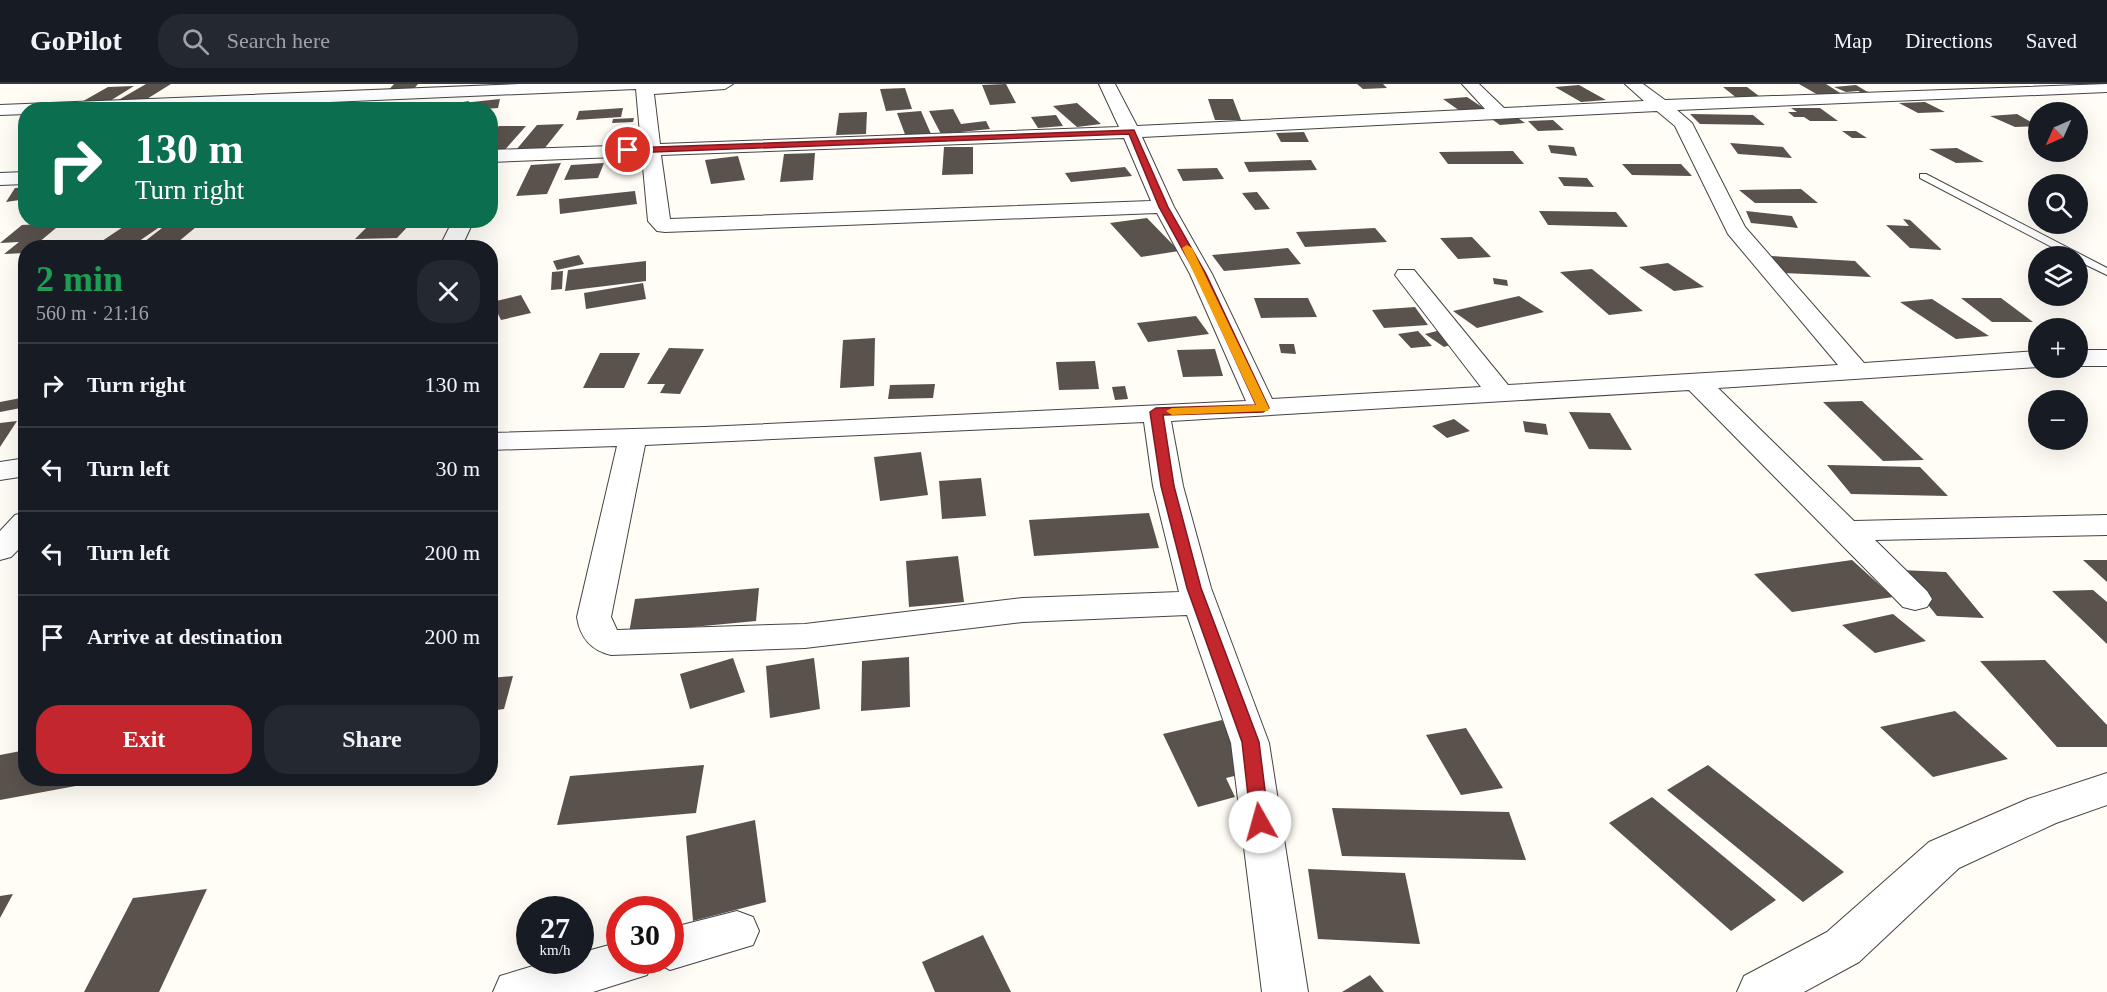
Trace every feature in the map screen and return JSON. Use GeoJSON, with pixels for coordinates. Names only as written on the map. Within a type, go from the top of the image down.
{"type":"FeatureCollection","features":[{"type":"Feature","properties":{"kind":"street"},"geometry":{"type":"LineString","coordinates":[[215,102],[724,84]]}},
{"type":"Feature","properties":{"kind":"street"},"geometry":{"type":"LineString","coordinates":[[1107,84],[1164,207],[1201,274],[1263,408]]}},
{"type":"Feature","properties":{"kind":"street"},"geometry":{"type":"LineString","coordinates":[[1470,84],[1499,113]]}},
{"type":"Feature","properties":{"kind":"street"},"geometry":{"type":"LineString","coordinates":[[1633,84],[1683,123],[1736,229],[1857,371]]}},
{"type":"Feature","properties":{"kind":"street"},"geometry":{"type":"LineString","coordinates":[[1788,84],[1810,100]]}},
{"type":"Feature","properties":{"kind":"street"},"geometry":{"type":"LineString","coordinates":[[498,161],[650,150],[1131,132],[2107,85]]}},
{"type":"Feature","properties":{"kind":"street"},"geometry":{"type":"LineString","coordinates":[[644,86],[659,221],[671,227],[1164,207]]}},
{"type":"Feature","properties":{"kind":"street"},"geometry":{"type":"LineString","coordinates":[[0,110],[18,109]]}},
{"type":"Feature","properties":{"kind":"street"},"geometry":{"type":"LineString","coordinates":[[0,179],[18,178]]}},
{"type":"Feature","properties":{"kind":"street"},"geometry":{"type":"LineString","coordinates":[[1406,274],[1499,392]]}},
{"type":"Feature","properties":{"kind":"street"},"geometry":{"type":"LineString","coordinates":[[2088,358],[2107,358]]}},
{"type":"Feature","properties":{"kind":"street"},"geometry":{"type":"LineString","coordinates":[[498,442],[1263,408],[2028,360]]}},
{"type":"Feature","properties":{"kind":"street"},"geometry":{"type":"LineString","coordinates":[[1694,380],[1915,599]]}},
{"type":"Feature","properties":{"kind":"street"},"geometry":{"type":"LineString","coordinates":[[1156,412],[1168,486],[1200,603],[1250,742],[1285,992]]}},
{"type":"Feature","properties":{"kind":"street"},"geometry":{"type":"LineString","coordinates":[[633,437],[594,616],[594,626],[604,640],[611,643],[805,636],[1023,610],[1200,603]]}},
{"type":"Feature","properties":{"kind":"street"},"geometry":{"type":"LineString","coordinates":[[0,471],[18,468]]}},
{"type":"Feature","properties":{"kind":"street"},"geometry":{"type":"LineString","coordinates":[[1846,531],[2107,525]]}},
{"type":"Feature","properties":{"kind":"street"},"geometry":{"type":"LineString","coordinates":[[0,550],[18,531]]}},
{"type":"Feature","properties":{"kind":"street"},"geometry":{"type":"LineString","coordinates":[[1760,992],[1843,947],[1944,855],[2042,811],[2107,789]]}},
{"type":"Feature","properties":{"kind":"lane"},"geometry":{"type":"LineString","coordinates":[[1923,176],[2107,272]]}},
{"type":"Feature","properties":{"kind":"building"},"geometry":{"type":"Polygon","coordinates":[[[146,84],[171,84],[142,102],[115,102],[146,84]]]}},
{"type":"Feature","properties":{"kind":"building"},"geometry":{"type":"Polygon","coordinates":[[[394,84],[418,84],[411,92],[386,93],[394,84]]]}},
{"type":"Feature","properties":{"kind":"building"},"geometry":{"type":"Polygon","coordinates":[[[1006,84],[1016,103],[990,105],[982,85],[1006,84]]]}},
{"type":"Feature","properties":{"kind":"building"},"geometry":{"type":"Polygon","coordinates":[[[1357,84],[1383,84],[1387,88],[1363,89],[1357,84]]]}},
{"type":"Feature","properties":{"kind":"building"},"geometry":{"type":"Polygon","coordinates":[[[1799,84],[1826,84],[1845,96],[1820,96],[1799,84]]]}},
{"type":"Feature","properties":{"kind":"building"},"geometry":{"type":"Polygon","coordinates":[[[1579,85],[1606,100],[1581,102],[1555,87],[1579,85]]]}},
{"type":"Feature","properties":{"kind":"building"},"geometry":{"type":"Polygon","coordinates":[[[1856,85],[1879,96],[1872,97],[1858,91],[1846,92],[1834,87],[1856,85]]]}},
{"type":"Feature","properties":{"kind":"building"},"geometry":{"type":"Polygon","coordinates":[[[134,86],[108,102],[82,102],[108,87],[134,86]]]}},
{"type":"Feature","properties":{"kind":"building"},"geometry":{"type":"Polygon","coordinates":[[[1723,87],[1747,87],[1763,99],[1738,99],[1723,87]]]}},
{"type":"Feature","properties":{"kind":"building"},"geometry":{"type":"Polygon","coordinates":[[[905,88],[912,109],[886,111],[880,89],[905,88]]]}},
{"type":"Feature","properties":{"kind":"building"},"geometry":{"type":"Polygon","coordinates":[[[1467,97],[1485,109],[1460,111],[1443,99],[1467,97]]]}},
{"type":"Feature","properties":{"kind":"building"},"geometry":{"type":"Polygon","coordinates":[[[500,99],[498,108],[498,102],[472,102],[500,99]]]}},
{"type":"Feature","properties":{"kind":"building"},"geometry":{"type":"Polygon","coordinates":[[[1208,99],[1233,99],[1241,120],[1215,120],[1208,99]]]}},
{"type":"Feature","properties":{"kind":"building"},"geometry":{"type":"Polygon","coordinates":[[[1925,102],[1945,112],[1918,113],[1899,103],[1925,102]]]}},
{"type":"Feature","properties":{"kind":"building"},"geometry":{"type":"Polygon","coordinates":[[[1077,103],[1101,124],[1077,127],[1053,106],[1077,103]]]}},
{"type":"Feature","properties":{"kind":"building"},"geometry":{"type":"Polygon","coordinates":[[[623,108],[621,117],[576,120],[579,111],[623,108]]]}},
{"type":"Feature","properties":{"kind":"building"},"geometry":{"type":"Polygon","coordinates":[[[1791,108],[1820,108],[1838,121],[1810,121],[1804,117],[1794,117],[1788,112],[1797,112],[1791,108]]]}},
{"type":"Feature","properties":{"kind":"building"},"geometry":{"type":"Polygon","coordinates":[[[953,109],[961,124],[986,121],[990,129],[941,134],[929,111],[953,109]]]}},
{"type":"Feature","properties":{"kind":"building"},"geometry":{"type":"Polygon","coordinates":[[[921,111],[931,134],[906,137],[897,113],[921,111]]]}},
{"type":"Feature","properties":{"kind":"building"},"geometry":{"type":"Polygon","coordinates":[[[867,112],[866,134],[836,135],[839,113],[867,112]]]}},
{"type":"Feature","properties":{"kind":"building"},"geometry":{"type":"Polygon","coordinates":[[[1690,114],[1753,115],[1765,125],[1700,124],[1690,114]]]}},
{"type":"Feature","properties":{"kind":"building"},"geometry":{"type":"Polygon","coordinates":[[[2017,114],[2028,120],[2028,126],[2015,127],[1990,116],[2017,114]]]}},
{"type":"Feature","properties":{"kind":"building"},"geometry":{"type":"Polygon","coordinates":[[[1056,115],[1063,126],[1038,128],[1031,117],[1056,115]]]}},
{"type":"Feature","properties":{"kind":"building"},"geometry":{"type":"Polygon","coordinates":[[[634,118],[633,122],[612,123],[613,119],[634,118]]]}},
{"type":"Feature","properties":{"kind":"building"},"geometry":{"type":"Polygon","coordinates":[[[1518,118],[1525,123],[1500,125],[1493,120],[1518,118]]]}},
{"type":"Feature","properties":{"kind":"building"},"geometry":{"type":"Polygon","coordinates":[[[1553,120],[1564,130],[1538,131],[1528,121],[1553,120]]]}},
{"type":"Feature","properties":{"kind":"building"},"geometry":{"type":"Polygon","coordinates":[[[564,124],[544,149],[516,150],[537,125],[564,124]]]}},
{"type":"Feature","properties":{"kind":"building"},"geometry":{"type":"Polygon","coordinates":[[[526,126],[503,152],[498,152],[498,127],[526,126]]]}},
{"type":"Feature","properties":{"kind":"building"},"geometry":{"type":"Polygon","coordinates":[[[1842,131],[1856,131],[1867,138],[1852,138],[1842,131]]]}},
{"type":"Feature","properties":{"kind":"building"},"geometry":{"type":"Polygon","coordinates":[[[1304,132],[1309,142],[1281,142],[1276,133],[1304,132]]]}},
{"type":"Feature","properties":{"kind":"building"},"geometry":{"type":"Polygon","coordinates":[[[1730,143],[1783,147],[1792,158],[1738,154],[1730,143]]]}},
{"type":"Feature","properties":{"kind":"building"},"geometry":{"type":"Polygon","coordinates":[[[1548,145],[1574,147],[1577,156],[1551,153],[1548,145]]]}},
{"type":"Feature","properties":{"kind":"building"},"geometry":{"type":"Polygon","coordinates":[[[944,147],[973,147],[973,174],[942,175],[944,147]]]}},
{"type":"Feature","properties":{"kind":"building"},"geometry":{"type":"Polygon","coordinates":[[[1957,148],[1984,162],[1956,163],[1929,149],[1957,148]]]}},
{"type":"Feature","properties":{"kind":"building"},"geometry":{"type":"Polygon","coordinates":[[[1513,151],[1524,164],[1448,164],[1439,152],[1513,151]]]}},
{"type":"Feature","properties":{"kind":"building"},"geometry":{"type":"Polygon","coordinates":[[[815,153],[813,180],[780,182],[784,154],[815,153]]]}},
{"type":"Feature","properties":{"kind":"building"},"geometry":{"type":"Polygon","coordinates":[[[738,156],[745,180],[711,184],[705,160],[738,156]]]}},
{"type":"Feature","properties":{"kind":"building"},"geometry":{"type":"Polygon","coordinates":[[[1311,160],[1317,170],[1249,172],[1244,162],[1311,160]]]}},
{"type":"Feature","properties":{"kind":"building"},"geometry":{"type":"Polygon","coordinates":[[[561,163],[547,194],[516,196],[531,165],[561,163]]]}},
{"type":"Feature","properties":{"kind":"building"},"geometry":{"type":"Polygon","coordinates":[[[604,163],[598,178],[564,180],[571,165],[604,163]]]}},
{"type":"Feature","properties":{"kind":"building"},"geometry":{"type":"Polygon","coordinates":[[[1622,164],[1681,164],[1692,176],[1632,175],[1622,164]]]}},
{"type":"Feature","properties":{"kind":"building"},"geometry":{"type":"Polygon","coordinates":[[[1125,167],[1132,176],[1071,182],[1065,173],[1125,167]]]}},
{"type":"Feature","properties":{"kind":"building"},"geometry":{"type":"Polygon","coordinates":[[[1217,168],[1224,179],[1183,181],[1177,169],[1217,168]]]}},
{"type":"Feature","properties":{"kind":"building"},"geometry":{"type":"Polygon","coordinates":[[[1558,177],[1587,178],[1594,187],[1564,186],[1558,177]]]}},
{"type":"Feature","properties":{"kind":"building"},"geometry":{"type":"Polygon","coordinates":[[[15,188],[18,188],[18,200],[6,202],[15,188]]]}},
{"type":"Feature","properties":{"kind":"building"},"geometry":{"type":"Polygon","coordinates":[[[1801,189],[1818,203],[1755,203],[1739,190],[1801,189]]]}},
{"type":"Feature","properties":{"kind":"building"},"geometry":{"type":"Polygon","coordinates":[[[635,191],[637,204],[560,214],[559,199],[635,191]]]}},
{"type":"Feature","properties":{"kind":"building"},"geometry":{"type":"Polygon","coordinates":[[[1257,192],[1270,209],[1255,210],[1242,193],[1257,192]]]}},
{"type":"Feature","properties":{"kind":"building"},"geometry":{"type":"Polygon","coordinates":[[[1539,211],[1616,212],[1628,227],[1548,225],[1539,211]]]}},
{"type":"Feature","properties":{"kind":"building"},"geometry":{"type":"Polygon","coordinates":[[[1746,211],[1792,216],[1798,228],[1751,223],[1746,211]]]}},
{"type":"Feature","properties":{"kind":"building"},"geometry":{"type":"Polygon","coordinates":[[[1147,218],[1179,251],[1141,257],[1110,223],[1147,218]]]}},
{"type":"Feature","properties":{"kind":"building"},"geometry":{"type":"Polygon","coordinates":[[[1903,219],[1910,220],[1942,250],[1910,248],[1886,225],[1909,226],[1903,219]]]}},
{"type":"Feature","properties":{"kind":"building"},"geometry":{"type":"Polygon","coordinates":[[[18,228],[56,228],[42,240],[0,243],[18,228]]]}},
{"type":"Feature","properties":{"kind":"building"},"geometry":{"type":"Polygon","coordinates":[[[122,228],[158,228],[141,240],[104,240],[122,228]]]}},
{"type":"Feature","properties":{"kind":"building"},"geometry":{"type":"Polygon","coordinates":[[[162,228],[195,228],[180,240],[147,240],[162,228]]]}},
{"type":"Feature","properties":{"kind":"building"},"geometry":{"type":"Polygon","coordinates":[[[366,228],[406,228],[397,238],[355,239],[366,228]]]}},
{"type":"Feature","properties":{"kind":"building"},"geometry":{"type":"Polygon","coordinates":[[[1375,228],[1387,242],[1305,247],[1296,232],[1375,228]]]}},
{"type":"Feature","properties":{"kind":"building"},"geometry":{"type":"Polygon","coordinates":[[[1472,237],[1491,257],[1458,259],[1440,238],[1472,237]]]}},
{"type":"Feature","properties":{"kind":"building"},"geometry":{"type":"Polygon","coordinates":[[[18,243],[18,253],[4,254],[18,243]]]}},
{"type":"Feature","properties":{"kind":"building"},"geometry":{"type":"Polygon","coordinates":[[[1288,248],[1301,264],[1224,271],[1212,255],[1288,248]]]}},
{"type":"Feature","properties":{"kind":"building"},"geometry":{"type":"Polygon","coordinates":[[[579,255],[584,264],[557,270],[553,261],[579,255]]]}},
{"type":"Feature","properties":{"kind":"building"},"geometry":{"type":"Polygon","coordinates":[[[1771,256],[1855,261],[1871,277],[1784,273],[1771,256]]]}},
{"type":"Feature","properties":{"kind":"building"},"geometry":{"type":"Polygon","coordinates":[[[646,261],[646,281],[565,291],[568,270],[646,261]]]}},
{"type":"Feature","properties":{"kind":"building"},"geometry":{"type":"Polygon","coordinates":[[[1668,263],[1704,287],[1674,291],[1639,267],[1668,263]]]}},
{"type":"Feature","properties":{"kind":"building"},"geometry":{"type":"Polygon","coordinates":[[[1592,269],[1643,311],[1609,315],[1560,272],[1592,269]]]}},
{"type":"Feature","properties":{"kind":"building"},"geometry":{"type":"Polygon","coordinates":[[[563,271],[562,289],[551,290],[552,272],[563,271]]]}},
{"type":"Feature","properties":{"kind":"building"},"geometry":{"type":"Polygon","coordinates":[[[1493,278],[1507,280],[1508,286],[1494,284],[1493,278]]]}},
{"type":"Feature","properties":{"kind":"building"},"geometry":{"type":"Polygon","coordinates":[[[643,283],[646,299],[586,309],[584,293],[643,283]]]}},
{"type":"Feature","properties":{"kind":"building"},"geometry":{"type":"Polygon","coordinates":[[[521,295],[531,313],[501,320],[498,314],[498,301],[521,295]]]}},
{"type":"Feature","properties":{"kind":"building"},"geometry":{"type":"Polygon","coordinates":[[[1519,296],[1544,312],[1477,328],[1453,311],[1519,296]]]}},
{"type":"Feature","properties":{"kind":"building"},"geometry":{"type":"Polygon","coordinates":[[[1254,298],[1308,298],[1317,317],[1261,318],[1254,298]]]}},
{"type":"Feature","properties":{"kind":"building"},"geometry":{"type":"Polygon","coordinates":[[[1961,298],[2001,298],[2028,318],[2028,322],[1992,322],[1961,298]]]}},
{"type":"Feature","properties":{"kind":"building"},"geometry":{"type":"Polygon","coordinates":[[[1932,299],[1989,336],[1956,339],[1900,302],[1932,299]]]}},
{"type":"Feature","properties":{"kind":"building"},"geometry":{"type":"Polygon","coordinates":[[[1415,307],[1428,325],[1384,328],[1372,310],[1415,307]]]}},
{"type":"Feature","properties":{"kind":"building"},"geometry":{"type":"Polygon","coordinates":[[[1196,316],[1209,334],[1148,342],[1137,323],[1196,316]]]}},
{"type":"Feature","properties":{"kind":"building"},"geometry":{"type":"Polygon","coordinates":[[[1418,331],[1432,346],[1411,348],[1398,334],[1418,331]]]}},
{"type":"Feature","properties":{"kind":"building"},"geometry":{"type":"Polygon","coordinates":[[[1437,331],[1456,343],[1444,347],[1425,334],[1437,331]]]}},
{"type":"Feature","properties":{"kind":"building"},"geometry":{"type":"Polygon","coordinates":[[[875,338],[874,386],[840,388],[843,340],[875,338]]]}},
{"type":"Feature","properties":{"kind":"building"},"geometry":{"type":"Polygon","coordinates":[[[1279,344],[1294,344],[1296,354],[1281,353],[1279,344]]]}},
{"type":"Feature","properties":{"kind":"building"},"geometry":{"type":"Polygon","coordinates":[[[669,348],[704,349],[680,394],[660,393],[665,384],[647,384],[669,348]]]}},
{"type":"Feature","properties":{"kind":"building"},"geometry":{"type":"Polygon","coordinates":[[[1215,349],[1223,376],[1183,377],[1177,350],[1215,349]]]}},
{"type":"Feature","properties":{"kind":"building"},"geometry":{"type":"Polygon","coordinates":[[[600,353],[640,353],[624,388],[583,388],[600,353]]]}},
{"type":"Feature","properties":{"kind":"building"},"geometry":{"type":"Polygon","coordinates":[[[1095,361],[1099,389],[1059,390],[1056,362],[1095,361]]]}},
{"type":"Feature","properties":{"kind":"building"},"geometry":{"type":"Polygon","coordinates":[[[935,384],[933,398],[888,399],[890,385],[935,384]]]}},
{"type":"Feature","properties":{"kind":"building"},"geometry":{"type":"Polygon","coordinates":[[[1125,386],[1128,399],[1115,400],[1112,387],[1125,386]]]}},
{"type":"Feature","properties":{"kind":"building"},"geometry":{"type":"Polygon","coordinates":[[[18,399],[18,409],[0,412],[0,402],[18,399]]]}},
{"type":"Feature","properties":{"kind":"building"},"geometry":{"type":"Polygon","coordinates":[[[1862,401],[1924,460],[1883,461],[1823,402],[1862,401]]]}},
{"type":"Feature","properties":{"kind":"building"},"geometry":{"type":"Polygon","coordinates":[[[1569,412],[1610,413],[1632,450],[1589,449],[1569,412]]]}},
{"type":"Feature","properties":{"kind":"building"},"geometry":{"type":"Polygon","coordinates":[[[1454,419],[1470,431],[1447,438],[1432,426],[1454,419]]]}},
{"type":"Feature","properties":{"kind":"building"},"geometry":{"type":"Polygon","coordinates":[[[17,421],[0,447],[0,423],[17,421]]]}},
{"type":"Feature","properties":{"kind":"building"},"geometry":{"type":"Polygon","coordinates":[[[1523,421],[1546,424],[1548,435],[1525,432],[1523,421]]]}},
{"type":"Feature","properties":{"kind":"building"},"geometry":{"type":"Polygon","coordinates":[[[921,452],[928,495],[880,501],[874,457],[921,452]]]}},
{"type":"Feature","properties":{"kind":"building"},"geometry":{"type":"Polygon","coordinates":[[[1827,465],[1920,467],[1948,496],[1851,494],[1827,465]]]}},
{"type":"Feature","properties":{"kind":"building"},"geometry":{"type":"Polygon","coordinates":[[[981,478],[986,516],[942,519],[939,481],[981,478]]]}},
{"type":"Feature","properties":{"kind":"building"},"geometry":{"type":"Polygon","coordinates":[[[1149,513],[1159,548],[1034,556],[1029,520],[1149,513]]]}},
{"type":"Feature","properties":{"kind":"building"},"geometry":{"type":"Polygon","coordinates":[[[958,556],[964,602],[909,607],[906,561],[958,556]]]}},
{"type":"Feature","properties":{"kind":"building"},"geometry":{"type":"Polygon","coordinates":[[[1852,560],[1893,597],[1792,612],[1754,574],[1852,560]]]}},
{"type":"Feature","properties":{"kind":"building"},"geometry":{"type":"Polygon","coordinates":[[[2083,560],[2107,560],[2107,582],[2083,560]]]}},
{"type":"Feature","properties":{"kind":"building"},"geometry":{"type":"Polygon","coordinates":[[[1900,570],[1946,572],[1984,618],[1937,616],[1900,570]]]}},
{"type":"Feature","properties":{"kind":"building"},"geometry":{"type":"Polygon","coordinates":[[[759,588],[756,621],[629,633],[635,599],[759,588]]]}},
{"type":"Feature","properties":{"kind":"building"},"geometry":{"type":"Polygon","coordinates":[[[2093,590],[2107,602],[2107,644],[2052,591],[2093,590]]]}},
{"type":"Feature","properties":{"kind":"building"},"geometry":{"type":"Polygon","coordinates":[[[1893,614],[1926,641],[1875,653],[1842,625],[1893,614]]]}},
{"type":"Feature","properties":{"kind":"building"},"geometry":{"type":"Polygon","coordinates":[[[909,657],[910,707],[861,711],[862,661],[909,657]]]}},
{"type":"Feature","properties":{"kind":"building"},"geometry":{"type":"Polygon","coordinates":[[[733,658],[745,692],[690,709],[680,674],[733,658]]]}},
{"type":"Feature","properties":{"kind":"building"},"geometry":{"type":"Polygon","coordinates":[[[814,658],[820,709],[770,718],[766,666],[814,658]]]}},
{"type":"Feature","properties":{"kind":"building"},"geometry":{"type":"Polygon","coordinates":[[[2045,660],[2107,725],[2107,747],[2057,747],[1980,661],[2045,660]]]}},
{"type":"Feature","properties":{"kind":"building"},"geometry":{"type":"Polygon","coordinates":[[[513,676],[504,709],[498,710],[498,677],[513,676]]]}},
{"type":"Feature","properties":{"kind":"building"},"geometry":{"type":"Polygon","coordinates":[[[1955,711],[2008,759],[1933,777],[1880,727],[1955,711]]]}},
{"type":"Feature","properties":{"kind":"building"},"geometry":{"type":"Polygon","coordinates":[[[1222,720],[1251,772],[1226,778],[1235,797],[1198,807],[1163,734],[1222,720]]]}},
{"type":"Feature","properties":{"kind":"building"},"geometry":{"type":"Polygon","coordinates":[[[1466,728],[1503,788],[1461,795],[1426,735],[1466,728]]]}},
{"type":"Feature","properties":{"kind":"building"},"geometry":{"type":"Polygon","coordinates":[[[18,752],[18,786],[76,786],[0,800],[0,755],[18,752]]]}},
{"type":"Feature","properties":{"kind":"building"},"geometry":{"type":"Polygon","coordinates":[[[704,765],[696,813],[557,825],[570,776],[704,765]]]}},
{"type":"Feature","properties":{"kind":"building"},"geometry":{"type":"Polygon","coordinates":[[[1708,765],[1844,872],[1803,902],[1667,790],[1708,765]]]}},
{"type":"Feature","properties":{"kind":"building"},"geometry":{"type":"Polygon","coordinates":[[[1652,797],[1776,900],[1731,931],[1609,823],[1652,797]]]}},
{"type":"Feature","properties":{"kind":"building"},"geometry":{"type":"Polygon","coordinates":[[[1332,808],[1509,812],[1526,860],[1342,856],[1332,808]]]}},
{"type":"Feature","properties":{"kind":"building"},"geometry":{"type":"Polygon","coordinates":[[[755,820],[766,902],[693,921],[686,836],[755,820]]]}},
{"type":"Feature","properties":{"kind":"building"},"geometry":{"type":"Polygon","coordinates":[[[1308,869],[1405,873],[1420,944],[1318,939],[1308,869]]]}},
{"type":"Feature","properties":{"kind":"building"},"geometry":{"type":"Polygon","coordinates":[[[207,889],[159,992],[84,992],[133,898],[207,889]]]}},
{"type":"Feature","properties":{"kind":"building"},"geometry":{"type":"Polygon","coordinates":[[[13,894],[0,918],[0,896],[13,894]]]}},
{"type":"Feature","properties":{"kind":"building"},"geometry":{"type":"Polygon","coordinates":[[[983,935],[1011,992],[935,992],[922,962],[983,935]]]}},
{"type":"Feature","properties":{"kind":"building"},"geometry":{"type":"Polygon","coordinates":[[[1370,975],[1384,992],[1342,992],[1370,975]]]}},
{"type":"Feature","properties":{"kind":"slow traffic"},"geometry":{"type":"LineString","coordinates":[[1172,411],[1263,408],[1187,248]]}},
{"type":"Feature","properties":{"kind":"route"},"geometry":{"type":"LineString","coordinates":[[628,150],[775,147],[1131,132],[1164,207],[1201,274],[1263,408],[1156,412],[1168,486],[1194,588],[1250,742],[1260,822]]}}]}
